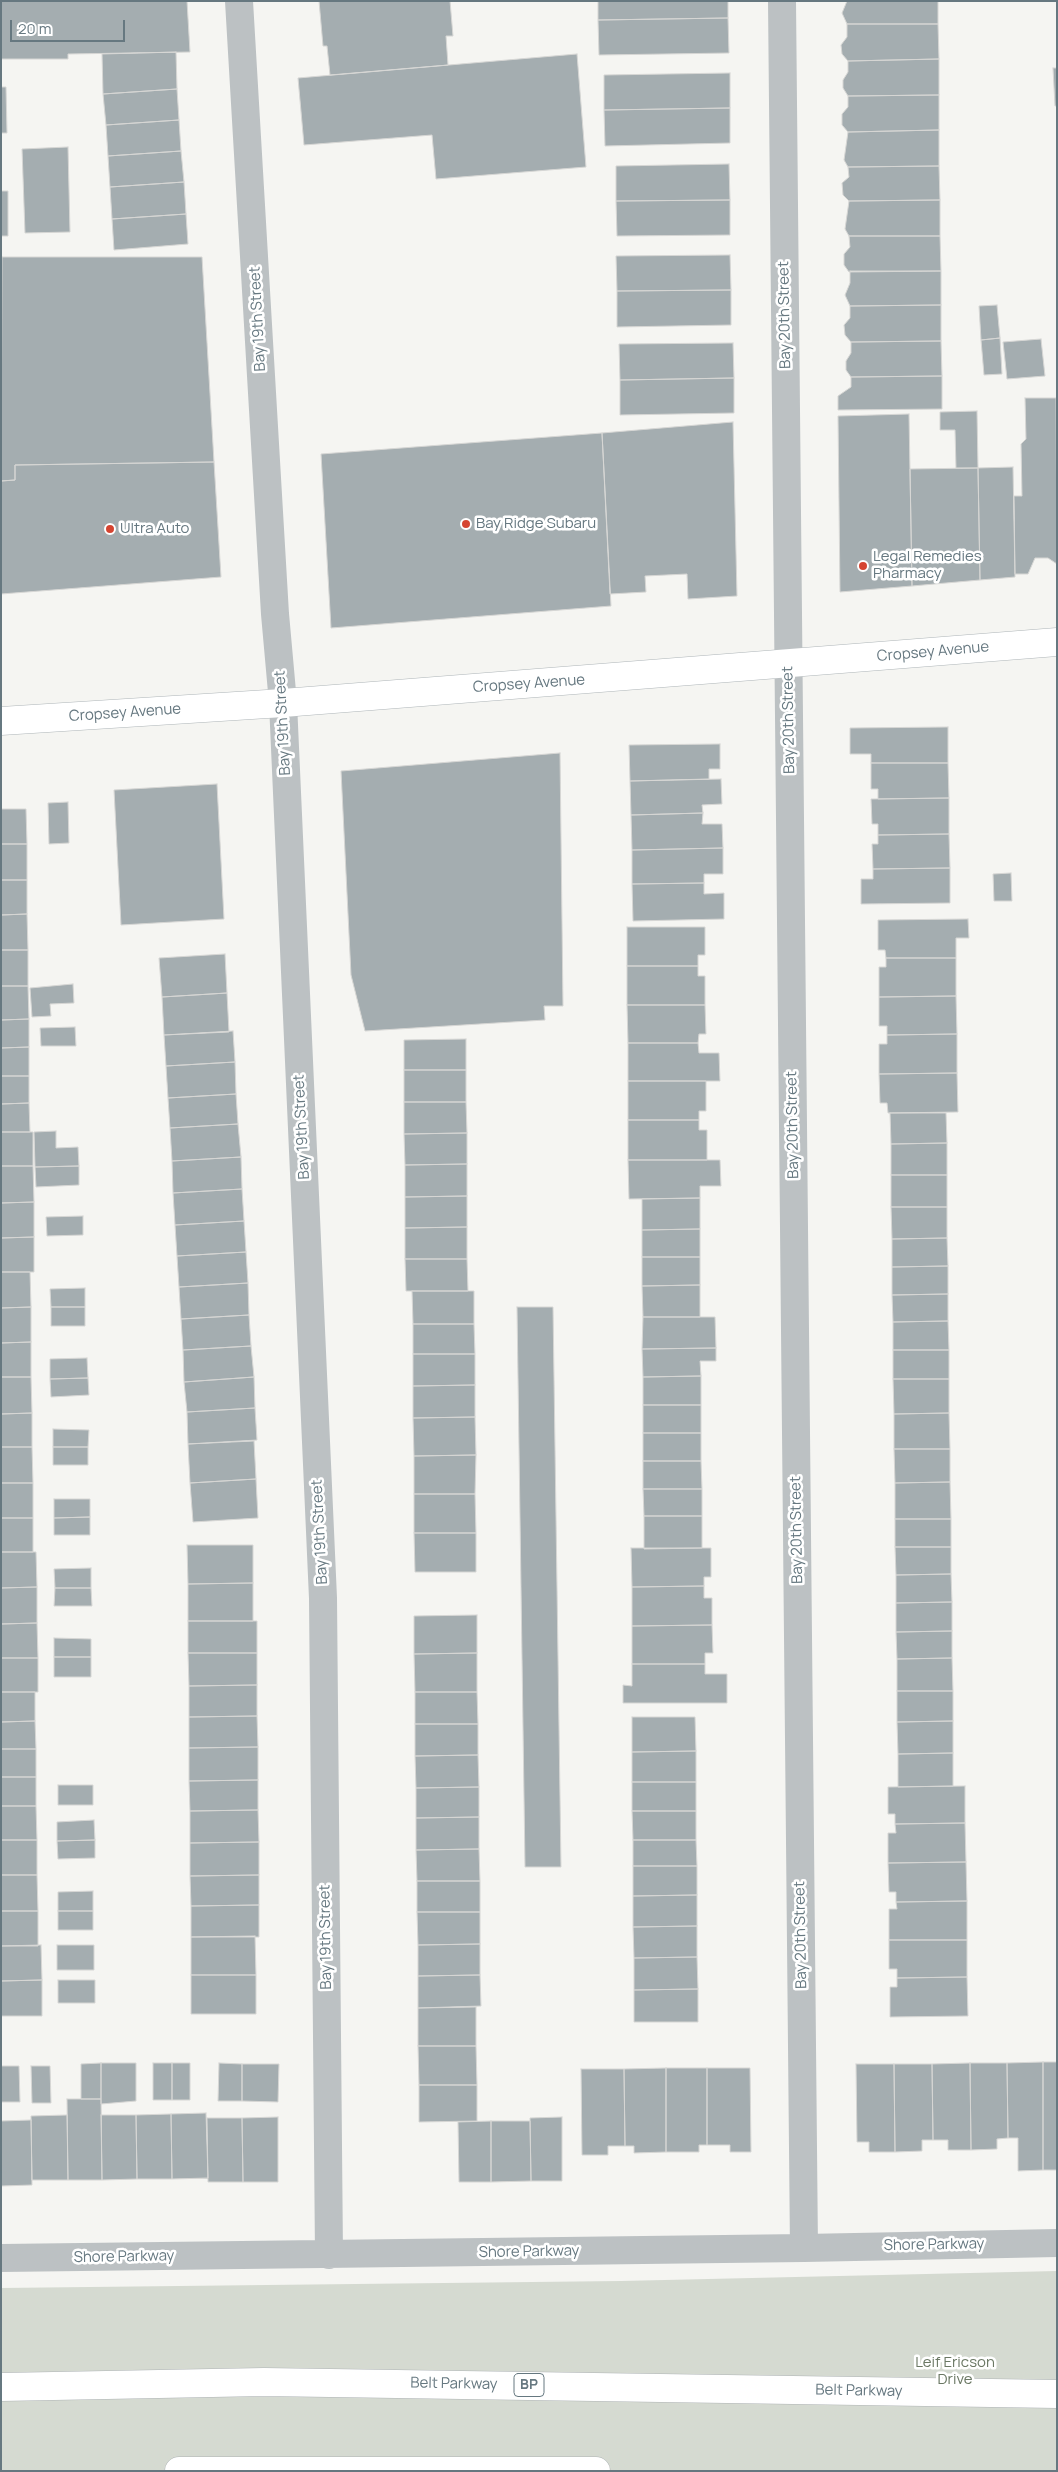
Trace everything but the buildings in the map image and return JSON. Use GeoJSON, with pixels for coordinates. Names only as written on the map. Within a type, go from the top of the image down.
{"type":"FeatureCollection","features":[{"type":"Feature","properties":{"kind":"main road","name":"Cropsey Avenue"},"geometry":{"type":"LineString","coordinates":[[1,721],[283,703],[1057,642]]}},
{"type":"Feature","properties":{"kind":"main road","name":"Belt Parkway"},"geometry":{"type":"LineString","coordinates":[[1,2386],[274,2382],[1057,2394]]}},
{"type":"Feature","properties":{"kind":"main road"},"geometry":{"type":"LineString","coordinates":[[179,2471],[596,2471]]}},
{"type":"Feature","properties":{"kind":"street","name":"Bay 19th Street"},"geometry":{"type":"LineString","coordinates":[[239,1],[274,605],[283,703],[323,1598],[329,2255]]}},
{"type":"Feature","properties":{"kind":"street","name":"Bay 20th Street"},"geometry":{"type":"LineString","coordinates":[[782,1],[804,2248]]}},
{"type":"Feature","properties":{"kind":"street","name":"Shore Parkway"},"geometry":{"type":"LineString","coordinates":[[1,2258],[329,2255],[1057,2243]]}},
{"type":"Feature","properties":{"kind":"green space","name":"Leif Ericson Drive"},"geometry":{"type":"Polygon","coordinates":[[[1057,2271],[1057,2471],[1,2471],[1,2288],[621,2281],[1057,2271]]]}},
{"type":"Feature","properties":{"kind":"place","name":"Bay Ridge Subaru"},"geometry":{"type":"Point","coordinates":[466,524]}},
{"type":"Feature","properties":{"kind":"place","name":"Ultra Auto"},"geometry":{"type":"Point","coordinates":[110,529]}},
{"type":"Feature","properties":{"kind":"place","name":"Legal Remedies Pharmacy"},"geometry":{"type":"Point","coordinates":[863,566]}}]}
